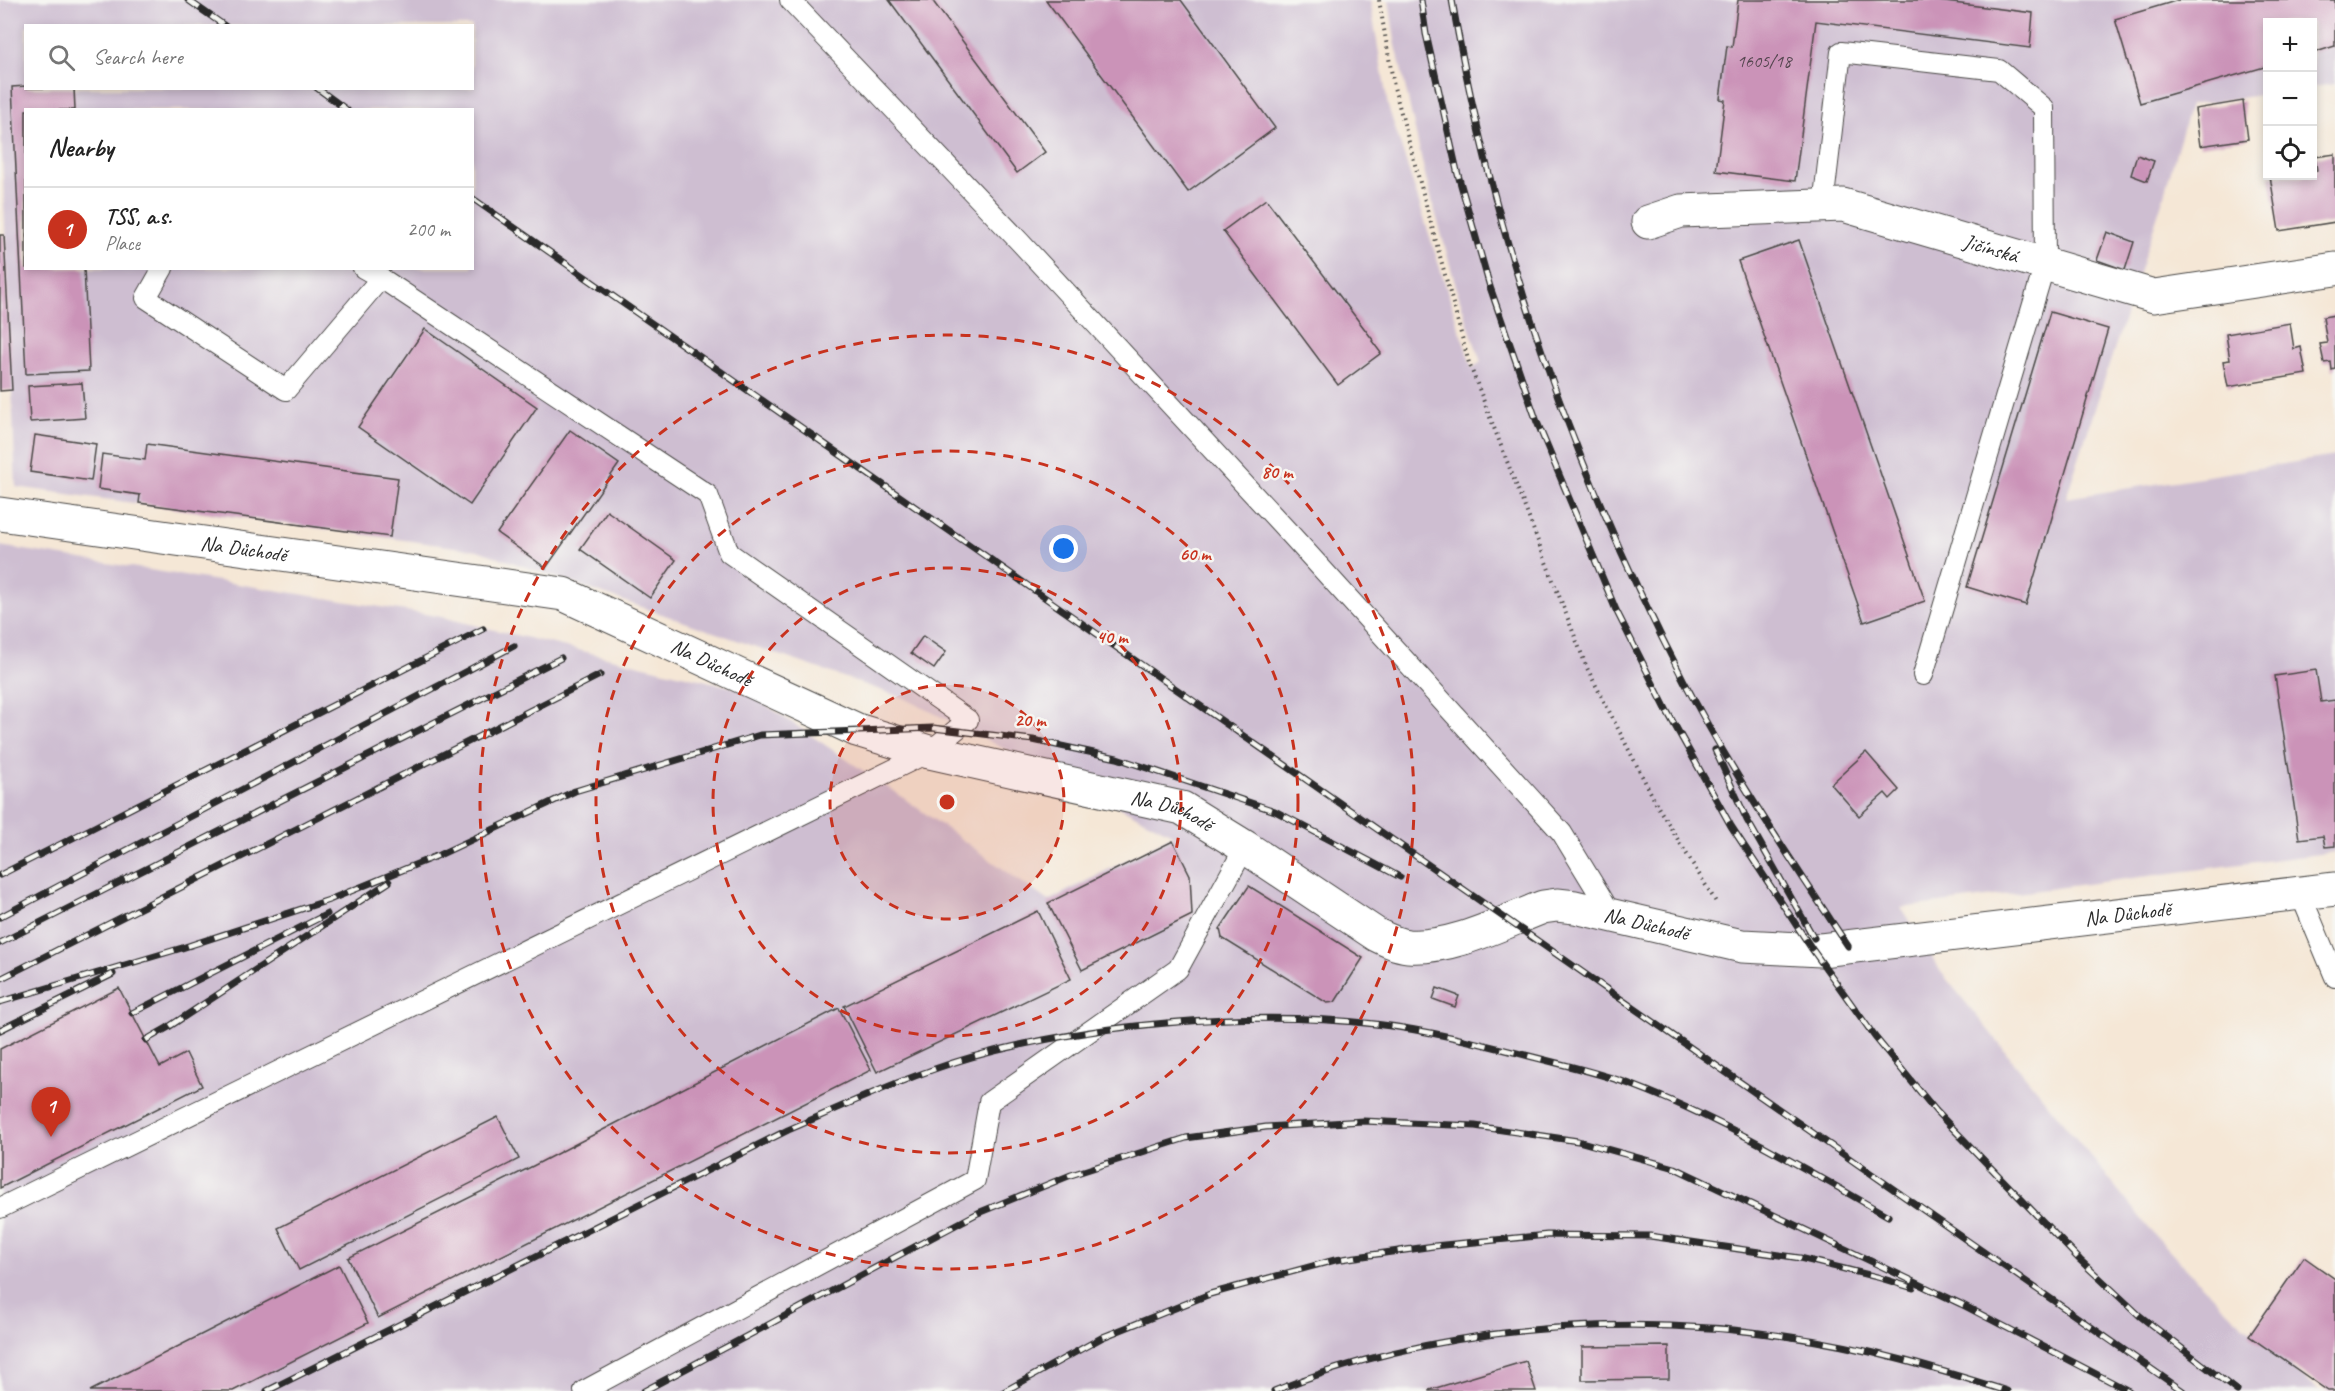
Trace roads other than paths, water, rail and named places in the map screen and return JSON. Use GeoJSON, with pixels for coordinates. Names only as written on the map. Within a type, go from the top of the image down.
{"type":"FeatureCollection","features":[{"type":"Feature","properties":{"kind":"street","name":"Jičínská"},"geometry":{"type":"LineString","coordinates":[[1648,222],[1681,211],[1843,205],[2154,296],[2335,269]]}},
{"type":"Feature","properties":{"kind":"street","name":"Na Důchodě"},"geometry":{"type":"LineString","coordinates":[[0,514],[563,594],[857,730],[929,752],[1182,808],[1377,935],[1406,946],[1424,946],[1454,941],[1543,907],[1557,905],[1612,915],[1743,946],[1821,950],[2335,889]]}},
{"type":"Feature","properties":{"kind":"lane"},"geometry":{"type":"LineString","coordinates":[[790,0],[1075,302],[1562,833],[1612,915]]}},
{"type":"Feature","properties":{"kind":"lane"},"geometry":{"type":"LineString","coordinates":[[1823,206],[1841,51],[1999,69],[2044,108],[2045,264],[1923,675]]}},
{"type":"Feature","properties":{"kind":"lane"},"geometry":{"type":"LineString","coordinates":[[162,270],[146,298],[286,390],[381,278]]}},
{"type":"Feature","properties":{"kind":"lane"},"geometry":{"type":"LineString","coordinates":[[0,1208],[929,752],[968,720],[729,553],[708,495],[367,270]]}},
{"type":"Feature","properties":{"kind":"lane"},"geometry":{"type":"LineString","coordinates":[[584,1391],[975,1180],[989,1102],[1178,969],[1245,847]]}},
{"type":"Feature","properties":{"kind":"lane"},"geometry":{"type":"LineString","coordinates":[[2300,893],[2335,977]]}},
{"type":"Feature","properties":{"kind":"railway"},"geometry":{"type":"LineString","coordinates":[[188,0],[222,24]]}},
{"type":"Feature","properties":{"kind":"railway"},"geometry":{"type":"LineString","coordinates":[[1421,0],[1426,34],[1457,171],[1490,287],[1537,422],[1616,610],[1668,713],[1731,826],[1812,949],[1875,1037],[1936,1111],[2080,1260],[2140,1316],[2237,1391]]}},
{"type":"Feature","properties":{"kind":"railway"},"geometry":{"type":"LineString","coordinates":[[1452,0],[1469,89],[1514,264],[1541,350],[1606,518],[1702,715],[1763,816],[1848,946]]}},
{"type":"Feature","properties":{"kind":"railway"},"geometry":{"type":"LineString","coordinates":[[320,90],[344,108]]}},
{"type":"Feature","properties":{"kind":"railway"},"geometry":{"type":"LineString","coordinates":[[474,199],[2183,1391]]}},
{"type":"Feature","properties":{"kind":"railway"},"geometry":{"type":"LineString","coordinates":[[0,875],[483,629]]}},
{"type":"Feature","properties":{"kind":"railway"},"geometry":{"type":"LineString","coordinates":[[0,917],[514,646]]}},
{"type":"Feature","properties":{"kind":"railway"},"geometry":{"type":"LineString","coordinates":[[0,943],[561,658]]}},
{"type":"Feature","properties":{"kind":"railway"},"geometry":{"type":"LineString","coordinates":[[0,979],[600,675]]}},
{"type":"Feature","properties":{"kind":"railway"},"geometry":{"type":"LineString","coordinates":[[0,1002],[182,948],[329,900],[439,855],[575,791],[760,735],[933,728],[1033,740],[1117,758],[1275,811],[1400,877]]}},
{"type":"Feature","properties":{"kind":"railway"},"geometry":{"type":"LineString","coordinates":[[1715,750],[1747,820],[1814,938]]}},
{"type":"Feature","properties":{"kind":"railway"},"geometry":{"type":"LineString","coordinates":[[146,1040],[389,882]]}},
{"type":"Feature","properties":{"kind":"railway"},"geometry":{"type":"LineString","coordinates":[[132,1013],[327,914]]}},
{"type":"Feature","properties":{"kind":"railway"},"geometry":{"type":"LineString","coordinates":[[0,1030],[113,974]]}},
{"type":"Feature","properties":{"kind":"railway"},"geometry":{"type":"LineString","coordinates":[[267,1391],[788,1130],[902,1081],[972,1057],[1019,1045],[1172,1022],[1276,1018],[1375,1024],[1433,1033],[1491,1046],[1609,1077],[1668,1099],[1700,1114],[1764,1146],[1888,1216]]}},
{"type":"Feature","properties":{"kind":"railway"},"geometry":{"type":"LineString","coordinates":[[644,1391],[978,1213],[1071,1175],[1186,1138],[1266,1127],[1363,1121],[1475,1126],[1578,1141],[1675,1168],[1961,1304],[2129,1391]]}},
{"type":"Feature","properties":{"kind":"railway"},"geometry":{"type":"LineString","coordinates":[[1005,1391],[1103,1337],[1210,1294],[1335,1260],[1434,1246],[1547,1235],[1650,1236],[1800,1258],[1913,1288]]}},
{"type":"Feature","properties":{"kind":"railway"},"geometry":{"type":"LineString","coordinates":[[1274,1391],[1335,1369],[1398,1352],[1463,1339],[1529,1330],[1595,1326],[1727,1329],[1818,1341],[1900,1360],[2007,1391]]}},
{"type":"Feature","properties":{"kind":"place","name":"TSS, a.s."},"geometry":{"type":"Point","coordinates":[51,1137]}}]}
